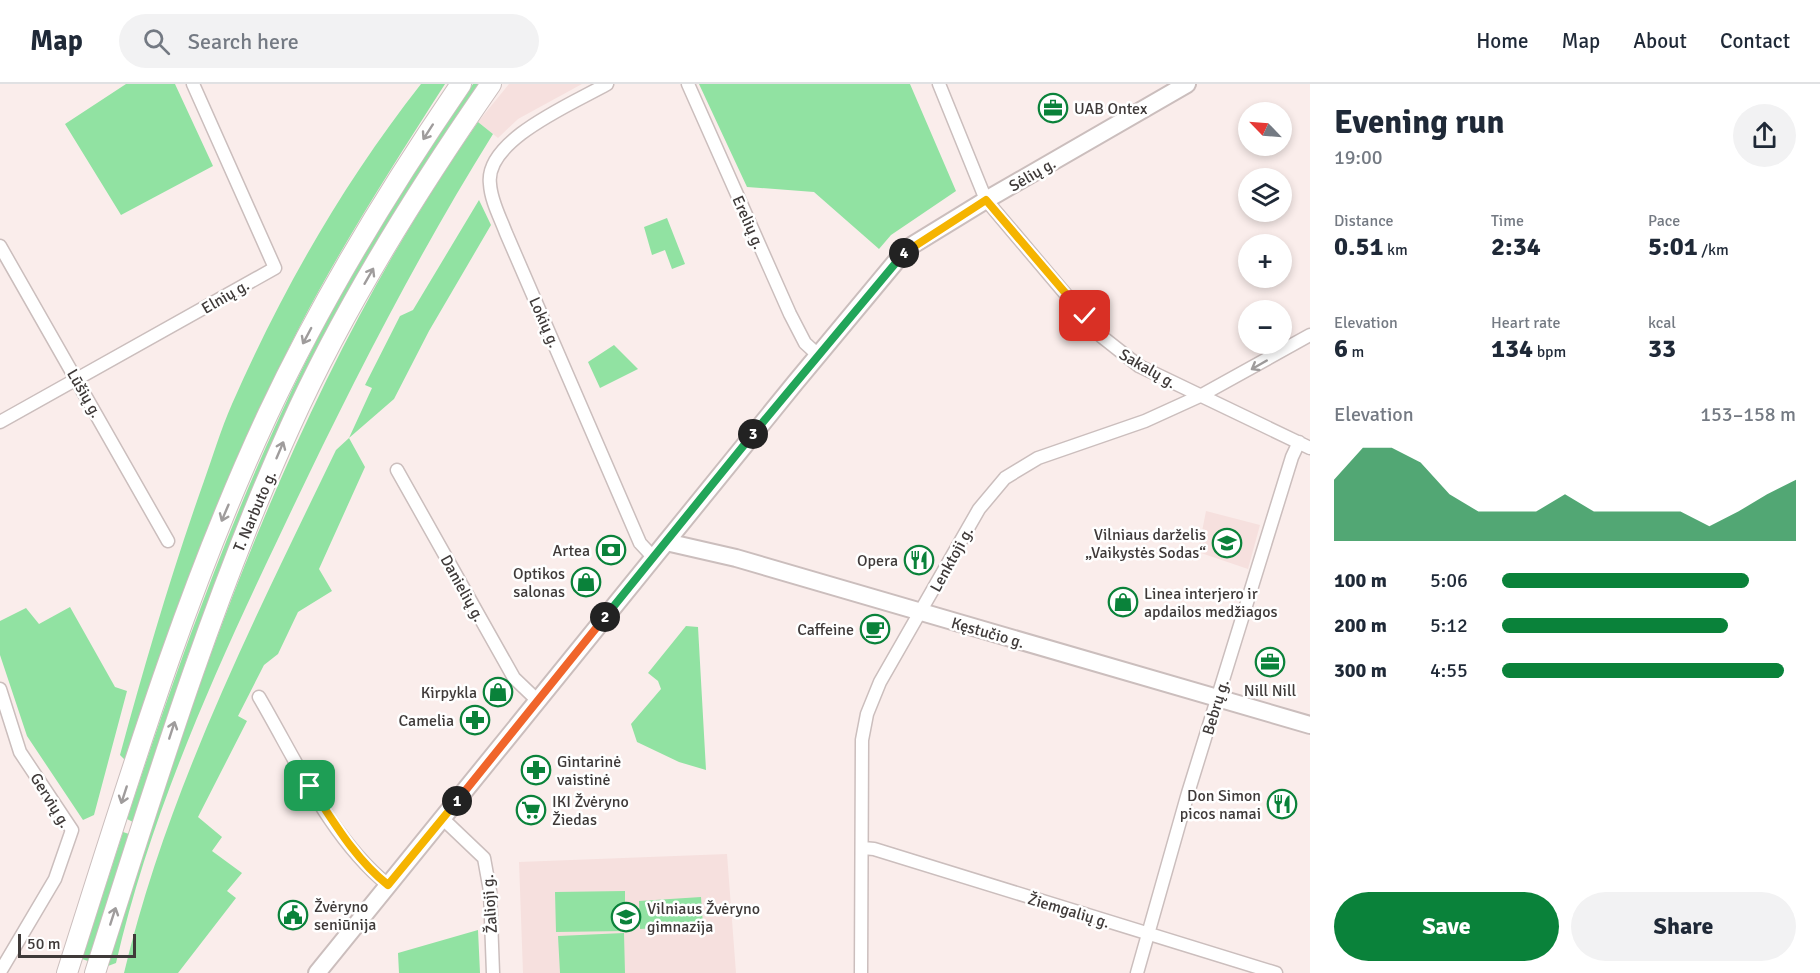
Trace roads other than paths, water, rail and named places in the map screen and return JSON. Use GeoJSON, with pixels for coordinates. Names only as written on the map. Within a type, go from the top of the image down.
{"type":"FeatureCollection","features":[{"type":"Feature","properties":{"kind":"main road","name":"T. Narbuto g."},"geometry":{"type":"LineString","coordinates":[[67,973],[192,594],[267,415],[304,340],[345,267],[390,191],[461,84]]}},
{"type":"Feature","properties":{"kind":"main road","name":"T. Narbuto g."},"geometry":{"type":"LineString","coordinates":[[95,973],[172,730],[216,603],[291,425],[328,350],[376,264],[409,208],[491,84]]}},
{"type":"Feature","properties":{"kind":"main road","name":"Sėlių g."},"geometry":{"type":"LineString","coordinates":[[317,973],[818,355],[911,246],[1187,84]]}},
{"type":"Feature","properties":{"kind":"main road","name":"Kęstučio g."},"geometry":{"type":"LineString","coordinates":[[666,542],[717,553],[1310,725]]}},
{"type":"Feature","properties":{"kind":"street","name":"Elnių g."},"geometry":{"type":"LineString","coordinates":[[0,423],[274,268],[193,84]]}},
{"type":"Feature","properties":{"kind":"street","name":"Lokių g."},"geometry":{"type":"LineString","coordinates":[[607,84],[507,144],[494,161],[489,183],[506,233],[640,543],[653,557]]}},
{"type":"Feature","properties":{"kind":"street","name":"Erelių g."},"geometry":{"type":"LineString","coordinates":[[688,84],[790,314],[805,343],[818,355]]}},
{"type":"Feature","properties":{"kind":"street","name":"Sakalų g."},"geometry":{"type":"LineString","coordinates":[[939,84],[986,200],[1101,336],[1139,366],[1304,445]]}},
{"type":"Feature","properties":{"kind":"street","name":"Lūšių g."},"geometry":{"type":"LineString","coordinates":[[0,246],[168,541]]}},
{"type":"Feature","properties":{"kind":"street","name":"Lenktoji g."},"geometry":{"type":"LineString","coordinates":[[861,973],[863,848],[861,754],[867,714],[880,682],[979,509],[1005,478],[1038,458],[1145,421],[1200,396],[1310,336]]}},
{"type":"Feature","properties":{"kind":"street","name":"Bebrų g."},"geometry":{"type":"LineString","coordinates":[[1137,973],[1146,934],[1292,457],[1304,445]]}},
{"type":"Feature","properties":{"kind":"street","name":"Danielių g."},"geometry":{"type":"LineString","coordinates":[[398,470],[514,678],[537,700]]}},
{"type":"Feature","properties":{"kind":"street","name":"Gervių g."},"geometry":{"type":"LineString","coordinates":[[0,689],[20,752],[72,830],[55,879],[0,972]]}},
{"type":"Feature","properties":{"kind":"street"},"geometry":{"type":"LineString","coordinates":[[259,697],[338,828],[374,874],[388,885]]}},
{"type":"Feature","properties":{"kind":"street","name":"Žalioji g."},"geometry":{"type":"LineString","coordinates":[[442,818],[484,858],[490,891],[493,973]]}},
{"type":"Feature","properties":{"kind":"street","name":"Žiemgalių g."},"geometry":{"type":"LineString","coordinates":[[863,848],[874,849],[1276,973]]}},
{"type":"Feature","properties":{"kind":"place","name":"UAB Ontex"},"geometry":{"type":"Point","coordinates":[1053,108]}},
{"type":"Feature","properties":{"kind":"place","name":"Vilniaus darželis „Vaikystės Sodas“"},"geometry":{"type":"Point","coordinates":[1227,543]}},
{"type":"Feature","properties":{"kind":"place","name":"Artea"},"geometry":{"type":"Point","coordinates":[611,550]}},
{"type":"Feature","properties":{"kind":"place","name":"Opera"},"geometry":{"type":"Point","coordinates":[919,560]}},
{"type":"Feature","properties":{"kind":"place","name":"Optikos salonas"},"geometry":{"type":"Point","coordinates":[586,582]}},
{"type":"Feature","properties":{"kind":"place","name":"Linea interjero ir apdailos medžiagos"},"geometry":{"type":"Point","coordinates":[1123,602]}},
{"type":"Feature","properties":{"kind":"place","name":"Caffeine"},"geometry":{"type":"Point","coordinates":[875,629]}},
{"type":"Feature","properties":{"kind":"place","name":"Nill Nill"},"geometry":{"type":"Point","coordinates":[1270,662]}},
{"type":"Feature","properties":{"kind":"place","name":"Kirpykla"},"geometry":{"type":"Point","coordinates":[498,692]}},
{"type":"Feature","properties":{"kind":"place","name":"Camelia"},"geometry":{"type":"Point","coordinates":[475,720]}},
{"type":"Feature","properties":{"kind":"place","name":"Gintarinė vaistinė"},"geometry":{"type":"Point","coordinates":[536,770]}},
{"type":"Feature","properties":{"kind":"place","name":"Don Simon picos namai"},"geometry":{"type":"Point","coordinates":[1282,804]}},
{"type":"Feature","properties":{"kind":"place","name":"IKI Žvėryno Žiedas"},"geometry":{"type":"Point","coordinates":[531,810]}},
{"type":"Feature","properties":{"kind":"place","name":"Žvėryno seniūnija"},"geometry":{"type":"Point","coordinates":[293,915]}},
{"type":"Feature","properties":{"kind":"place","name":"Vilniaus Žvėryno gimnazija"},"geometry":{"type":"Point","coordinates":[626,917]}}]}
